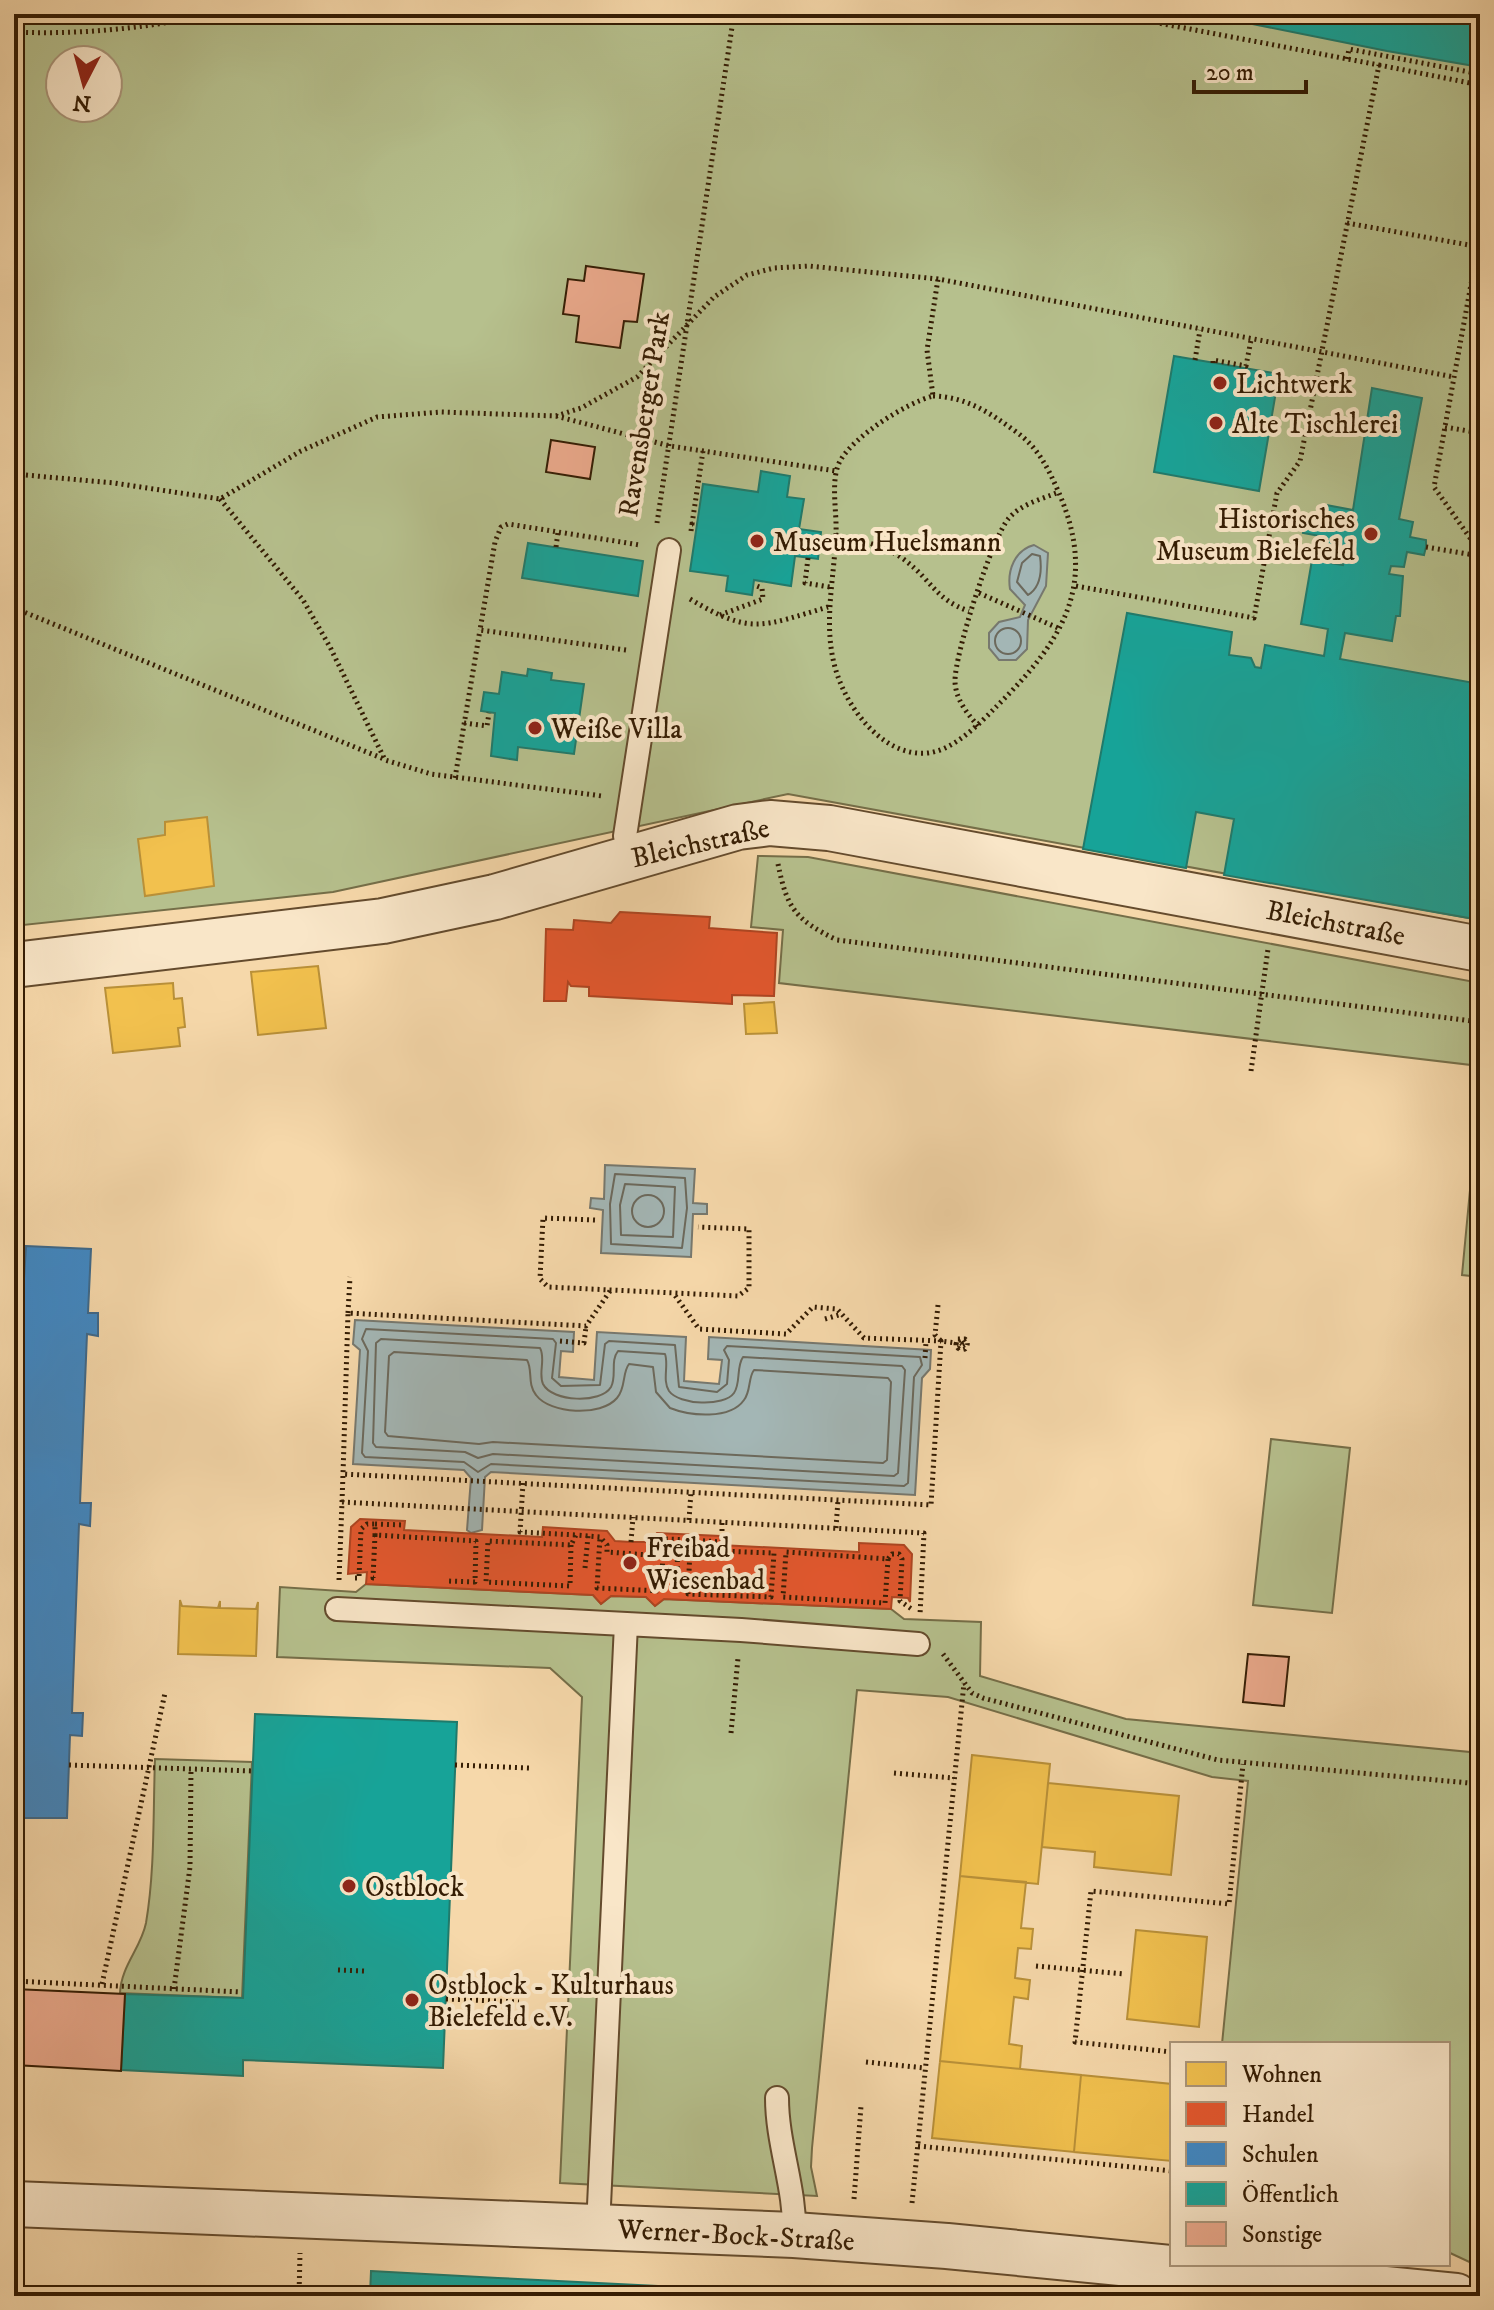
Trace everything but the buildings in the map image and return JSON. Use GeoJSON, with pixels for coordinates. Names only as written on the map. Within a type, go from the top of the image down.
{"type":"FeatureCollection","features":[{"type":"Feature","properties":{"kind":"street","name":"Bleichstraße"},"geometry":{"type":"LineString","coordinates":[[14,965],[383,921],[495,897],[738,827],[770,823],[829,828],[1480,949]]}},
{"type":"Feature","properties":{"kind":"street","name":"Werner-Bock-Straße"},"geometry":{"type":"LineString","coordinates":[[14,2204],[794,2235],[1456,2296]]}},
{"type":"Feature","properties":{"kind":"lane","name":"Ravensberger Park"},"geometry":{"type":"LineString","coordinates":[[631,856],[625,836],[663,593],[661,549]]}},
{"type":"Feature","properties":{"kind":"lane"},"geometry":{"type":"LineString","coordinates":[[338,1599],[626,1624],[918,1644]]}},
{"type":"Feature","properties":{"kind":"lane"},"geometry":{"type":"LineString","coordinates":[[598,2227],[626,1624]]}},
{"type":"Feature","properties":{"kind":"lane"},"geometry":{"type":"LineString","coordinates":[[777,2098],[779,2130],[795,2212],[794,2235]]}},
{"type":"Feature","properties":{"kind":"path"},"geometry":{"type":"LineString","coordinates":[[14,32],[96,33],[146,28],[213,14]]}},
{"type":"Feature","properties":{"kind":"path","name":"Ravensberger Park"},"geometry":{"type":"LineString","coordinates":[[661,549],[670,446],[734,14]]}},
{"type":"Feature","properties":{"kind":"path"},"geometry":{"type":"LineString","coordinates":[[1111,14],[1480,85]]}},
{"type":"Feature","properties":{"kind":"path"},"geometry":{"type":"LineString","coordinates":[[1347,59],[1349,49],[1480,74]]}},
{"type":"Feature","properties":{"kind":"path"},"geometry":{"type":"LineString","coordinates":[[1076,586],[1254,618],[1277,493],[1300,461],[1379,65]]}},
{"type":"Feature","properties":{"kind":"path"},"geometry":{"type":"LineString","coordinates":[[1347,223],[1479,247],[1434,487],[1480,554]]}},
{"type":"Feature","properties":{"kind":"path"},"geometry":{"type":"LineString","coordinates":[[556,416],[605,398],[637,377],[728,284],[774,268],[868,269],[938,279],[1454,377]]}},
{"type":"Feature","properties":{"kind":"path"},"geometry":{"type":"LineString","coordinates":[[933,396],[927,350],[938,279]]}},
{"type":"Feature","properties":{"kind":"path"},"geometry":{"type":"LineString","coordinates":[[1470,291],[1480,292]]}},
{"type":"Feature","properties":{"kind":"path"},"geometry":{"type":"LineString","coordinates":[[1195,360],[1200,330]]}},
{"type":"Feature","properties":{"kind":"path"},"geometry":{"type":"LineString","coordinates":[[1213,363],[1213,360],[1246,366],[1251,340]]}},
{"type":"Feature","properties":{"kind":"path"},"geometry":{"type":"LineString","coordinates":[[933,396],[964,400],[989,412],[1031,442],[1045,463],[1071,522],[1078,552],[1076,586],[1058,628],[1036,667],[978,726],[942,750],[910,752],[885,741],[859,717],[845,692],[831,651],[828,607],[836,535],[836,471],[848,450],[919,400],[933,396]]}},
{"type":"Feature","properties":{"kind":"path"},"geometry":{"type":"LineString","coordinates":[[14,474],[114,483],[220,499],[301,451],[377,417],[441,412],[556,416],[670,446],[836,471]]}},
{"type":"Feature","properties":{"kind":"path"},"geometry":{"type":"LineString","coordinates":[[1445,427],[1480,433]]}},
{"type":"Feature","properties":{"kind":"path"},"geometry":{"type":"LineString","coordinates":[[693,526],[703,451]]}},
{"type":"Feature","properties":{"kind":"path"},"geometry":{"type":"LineString","coordinates":[[978,726],[965,711],[955,685],[969,611],[979,593],[995,540],[1009,517],[1026,505],[1059,492]]}},
{"type":"Feature","properties":{"kind":"path"},"geometry":{"type":"LineString","coordinates":[[220,499],[303,600],[330,647],[385,760]]}},
{"type":"Feature","properties":{"kind":"path"},"geometry":{"type":"LineString","coordinates":[[455,778],[495,542],[501,527],[508,524],[661,549]]}},
{"type":"Feature","properties":{"kind":"path"},"geometry":{"type":"LineString","coordinates":[[556,547],[558,532]]}},
{"type":"Feature","properties":{"kind":"path"},"geometry":{"type":"LineString","coordinates":[[836,535],[891,551],[920,573],[938,596],[969,611]]}},
{"type":"Feature","properties":{"kind":"path"},"geometry":{"type":"LineString","coordinates":[[1426,547],[1480,554]]}},
{"type":"Feature","properties":{"kind":"path"},"geometry":{"type":"LineString","coordinates":[[808,558],[805,583],[830,587]]}},
{"type":"Feature","properties":{"kind":"path"},"geometry":{"type":"LineString","coordinates":[[719,616],[763,599],[762,588],[754,585]]}},
{"type":"Feature","properties":{"kind":"path"},"geometry":{"type":"LineString","coordinates":[[663,593],[687,597],[719,616],[750,627],[828,607]]}},
{"type":"Feature","properties":{"kind":"path"},"geometry":{"type":"LineString","coordinates":[[979,593],[1058,628]]}},
{"type":"Feature","properties":{"kind":"path"},"geometry":{"type":"LineString","coordinates":[[14,608],[418,772],[631,800]]}},
{"type":"Feature","properties":{"kind":"path"},"geometry":{"type":"LineString","coordinates":[[480,630],[653,654]]}},
{"type":"Feature","properties":{"kind":"path"},"geometry":{"type":"LineString","coordinates":[[464,723],[487,726],[489,713]]}},
{"type":"Feature","properties":{"kind":"path"},"geometry":{"type":"LineString","coordinates":[[770,823],[785,897],[795,914],[811,928],[837,940],[1480,1022]]}},
{"type":"Feature","properties":{"kind":"path"},"geometry":{"type":"LineString","coordinates":[[1251,1071],[1273,910]]}},
{"type":"Feature","properties":{"kind":"path"},"geometry":{"type":"LineString","coordinates":[[595,1220],[543,1218],[540,1279],[548,1287],[738,1296],[749,1288],[749,1229],[698,1227]]}},
{"type":"Feature","properties":{"kind":"path"},"geometry":{"type":"LineString","coordinates":[[338,1599],[350,1277]]}},
{"type":"Feature","properties":{"kind":"path"},"geometry":{"type":"LineString","coordinates":[[560,1341],[584,1343],[586,1326],[610,1291]]}},
{"type":"Feature","properties":{"kind":"path"},"geometry":{"type":"LineString","coordinates":[[674,1294],[699,1329],[786,1334],[813,1307],[837,1309],[864,1338],[941,1341],[956,1343],[956,1347],[961,1350],[965,1349],[967,1341],[957,1339],[958,1348],[965,1348],[966,1342],[958,1341],[962,1344]]}},
{"type":"Feature","properties":{"kind":"path"},"geometry":{"type":"LineString","coordinates":[[343,1474],[931,1505],[941,1341],[935,1335],[938,1305]]}},
{"type":"Feature","properties":{"kind":"path"},"geometry":{"type":"LineString","coordinates":[[348,1313],[586,1326]]}},
{"type":"Feature","properties":{"kind":"path"},"geometry":{"type":"LineString","coordinates":[[825,1319],[842,1314]]}},
{"type":"Feature","properties":{"kind":"path"},"geometry":{"type":"LineString","coordinates":[[925,1358],[926,1341]]}},
{"type":"Feature","properties":{"kind":"path"},"geometry":{"type":"LineString","coordinates":[[523,1483],[520,1532],[600,1537],[607,1545],[607,1552],[663,1556],[661,1591],[597,1588],[600,1537]]}},
{"type":"Feature","properties":{"kind":"path"},"geometry":{"type":"LineString","coordinates":[[689,1520],[691,1492]]}},
{"type":"Feature","properties":{"kind":"path"},"geometry":{"type":"LineString","coordinates":[[836,1528],[838,1500]]}},
{"type":"Feature","properties":{"kind":"path"},"geometry":{"type":"LineString","coordinates":[[342,1502],[924,1533],[920,1619]]}},
{"type":"Feature","properties":{"kind":"path"},"geometry":{"type":"LineString","coordinates":[[631,1542],[633,1517]]}},
{"type":"Feature","properties":{"kind":"path"},"geometry":{"type":"LineString","coordinates":[[660,1556],[661,1546],[667,1539],[722,1542],[722,1522]]}},
{"type":"Feature","properties":{"kind":"path"},"geometry":{"type":"LineString","coordinates":[[359,1572],[361,1529],[367,1524],[404,1525]]}},
{"type":"Feature","properties":{"kind":"path"},"geometry":{"type":"LineString","coordinates":[[373,1578],[375,1524]]}},
{"type":"Feature","properties":{"kind":"path"},"geometry":{"type":"LineString","coordinates":[[375,1535],[476,1541],[475,1582]]}},
{"type":"Feature","properties":{"kind":"path"},"geometry":{"type":"LineString","coordinates":[[571,1545],[488,1541],[486,1582],[570,1586],[571,1545],[576,1535]]}},
{"type":"Feature","properties":{"kind":"path"},"geometry":{"type":"LineString","coordinates":[[585,1568],[588,1536]]}},
{"type":"Feature","properties":{"kind":"path"},"geometry":{"type":"LineString","coordinates":[[677,1574],[678,1539]]}},
{"type":"Feature","properties":{"kind":"path"},"geometry":{"type":"LineString","coordinates":[[690,1550],[774,1553],[771,1597],[688,1594],[690,1550],[691,1540]]}},
{"type":"Feature","properties":{"kind":"path"},"geometry":{"type":"LineString","coordinates":[[888,1559],[786,1552],[783,1597],[885,1603],[888,1559],[892,1554],[899,1554],[902,1559],[900,1601],[913,1610]]}},
{"type":"Feature","properties":{"kind":"path"},"geometry":{"type":"LineString","coordinates":[[731,1733],[741,1630]]}},
{"type":"Feature","properties":{"kind":"path"},"geometry":{"type":"LineString","coordinates":[[918,1644],[931,1645],[947,1656],[972,1693],[983,1698],[1243,1764],[1480,1784]]}},
{"type":"Feature","properties":{"kind":"path"},"geometry":{"type":"LineString","coordinates":[[908,2244],[964,1681]]}},
{"type":"Feature","properties":{"kind":"path"},"geometry":{"type":"LineString","coordinates":[[102,1984],[165,1693]]}},
{"type":"Feature","properties":{"kind":"path"},"geometry":{"type":"LineString","coordinates":[[1170,2052],[1075,2042],[1091,1891],[1229,1904],[1243,1764]]}},
{"type":"Feature","properties":{"kind":"path"},"geometry":{"type":"LineString","coordinates":[[69,1765],[253,1771]]}},
{"type":"Feature","properties":{"kind":"path"},"geometry":{"type":"LineString","coordinates":[[455,1765],[529,1768]]}},
{"type":"Feature","properties":{"kind":"path"},"geometry":{"type":"LineString","coordinates":[[174,1989],[190,1867],[191,1769]]}},
{"type":"Feature","properties":{"kind":"path"},"geometry":{"type":"LineString","coordinates":[[894,1773],[954,1778]]}},
{"type":"Feature","properties":{"kind":"path"},"geometry":{"type":"LineString","coordinates":[[1036,1966],[1124,1974]]}},
{"type":"Feature","properties":{"kind":"path"},"geometry":{"type":"LineString","coordinates":[[338,1970],[365,1971]]}},
{"type":"Feature","properties":{"kind":"path"},"geometry":{"type":"LineString","coordinates":[[14,1981],[241,1992]]}},
{"type":"Feature","properties":{"kind":"path"},"geometry":{"type":"LineString","coordinates":[[446,1999],[519,2002]]}},
{"type":"Feature","properties":{"kind":"path"},"geometry":{"type":"LineString","coordinates":[[457,2014],[480,2015]]}},
{"type":"Feature","properties":{"kind":"path"},"geometry":{"type":"LineString","coordinates":[[866,2062],[925,2068]]}},
{"type":"Feature","properties":{"kind":"path"},"geometry":{"type":"LineString","coordinates":[[850,2239],[861,2106]]}},
{"type":"Feature","properties":{"kind":"path"},"geometry":{"type":"LineString","coordinates":[[918,2146],[1170,2171]]}},
{"type":"Feature","properties":{"kind":"green space"},"geometry":{"type":"Polygon","coordinates":[[[14,14],[1480,14],[1480,920],[788,794],[333,892],[14,926],[14,14]]]}},
{"type":"Feature","properties":{"kind":"green space"},"geometry":{"type":"Polygon","coordinates":[[[758,856],[808,857],[1480,983],[1480,1066],[779,983],[783,930],[751,927],[758,856]]]}},
{"type":"Feature","properties":{"kind":"green space"},"geometry":{"type":"Polygon","coordinates":[[[1470,1190],[1480,1191],[1480,1277],[1462,1275],[1470,1190]]]}},
{"type":"Feature","properties":{"kind":"green space"},"geometry":{"type":"Polygon","coordinates":[[[1271,1439],[1350,1448],[1332,1613],[1253,1605],[1271,1439]]]}},
{"type":"Feature","properties":{"kind":"green space"},"geometry":{"type":"Polygon","coordinates":[[[366,1584],[593,1595],[601,1604],[611,1596],[646,1597],[655,1606],[664,1599],[891,1609],[904,1619],[981,1622],[980,1676],[1126,1719],[1480,1753],[1480,2267],[1450,2253],[1450,2042],[1222,2042],[1248,1781],[1212,1777],[948,1697],[857,1690],[812,2148],[811,2167],[817,2196],[560,2183],[582,1697],[550,1668],[277,1657],[280,1587],[356,1592],[366,1584]]]}},
{"type":"Feature","properties":{"kind":"green space"},"geometry":{"type":"Polygon","coordinates":[[[155,1759],[252,1762],[242,1998],[120,1993],[124,1974],[146,1923],[149,1903],[155,1759]]]}},
{"type":"Feature","properties":{"kind":"water"},"geometry":{"type":"Polygon","coordinates":[[[1034,545],[1048,553],[1046,586],[1028,620],[1027,649],[1016,660],[999,660],[989,648],[989,633],[999,622],[1020,617],[1025,605],[1010,589],[1010,575],[1017,556],[1034,545]]]}},
{"type":"Feature","properties":{"kind":"water"},"geometry":{"type":"Polygon","coordinates":[[[605,1165],[695,1169],[693,1203],[707,1204],[707,1214],[693,1214],[691,1257],[601,1253],[603,1210],[590,1208],[591,1198],[604,1199],[605,1165]]]}},
{"type":"Feature","properties":{"kind":"water"},"geometry":{"type":"Polygon","coordinates":[[[355,1320],[574,1332],[573,1352],[561,1351],[559,1377],[594,1380],[597,1332],[686,1337],[684,1381],[719,1384],[722,1360],[708,1359],[709,1337],[931,1350],[930,1369],[922,1378],[915,1495],[491,1472],[485,1477],[482,1530],[471,1533],[467,1530],[471,1478],[464,1470],[353,1464],[360,1350],[353,1344],[355,1320]]]}},
{"type":"Feature","properties":{"kind":"place","name":"Lichtwerk"},"geometry":{"type":"Point","coordinates":[1220,383]}},
{"type":"Feature","properties":{"kind":"place","name":"Alte Tischlerei"},"geometry":{"type":"Point","coordinates":[1216,423]}},
{"type":"Feature","properties":{"kind":"place","name":"Historisches Museum Bielefeld"},"geometry":{"type":"Point","coordinates":[1371,534]}},
{"type":"Feature","properties":{"kind":"place","name":"Museum Huelsmann"},"geometry":{"type":"Point","coordinates":[757,541]}},
{"type":"Feature","properties":{"kind":"place","name":"Weiße Villa"},"geometry":{"type":"Point","coordinates":[535,728]}},
{"type":"Feature","properties":{"kind":"place","name":"Freibad Wiesenbad"},"geometry":{"type":"Point","coordinates":[630,1563]}},
{"type":"Feature","properties":{"kind":"place","name":"Ostblock"},"geometry":{"type":"Point","coordinates":[349,1886]}},
{"type":"Feature","properties":{"kind":"place","name":"Ostblock - Kulturhaus Bielefeld e.V."},"geometry":{"type":"Point","coordinates":[412,2000]}}]}
